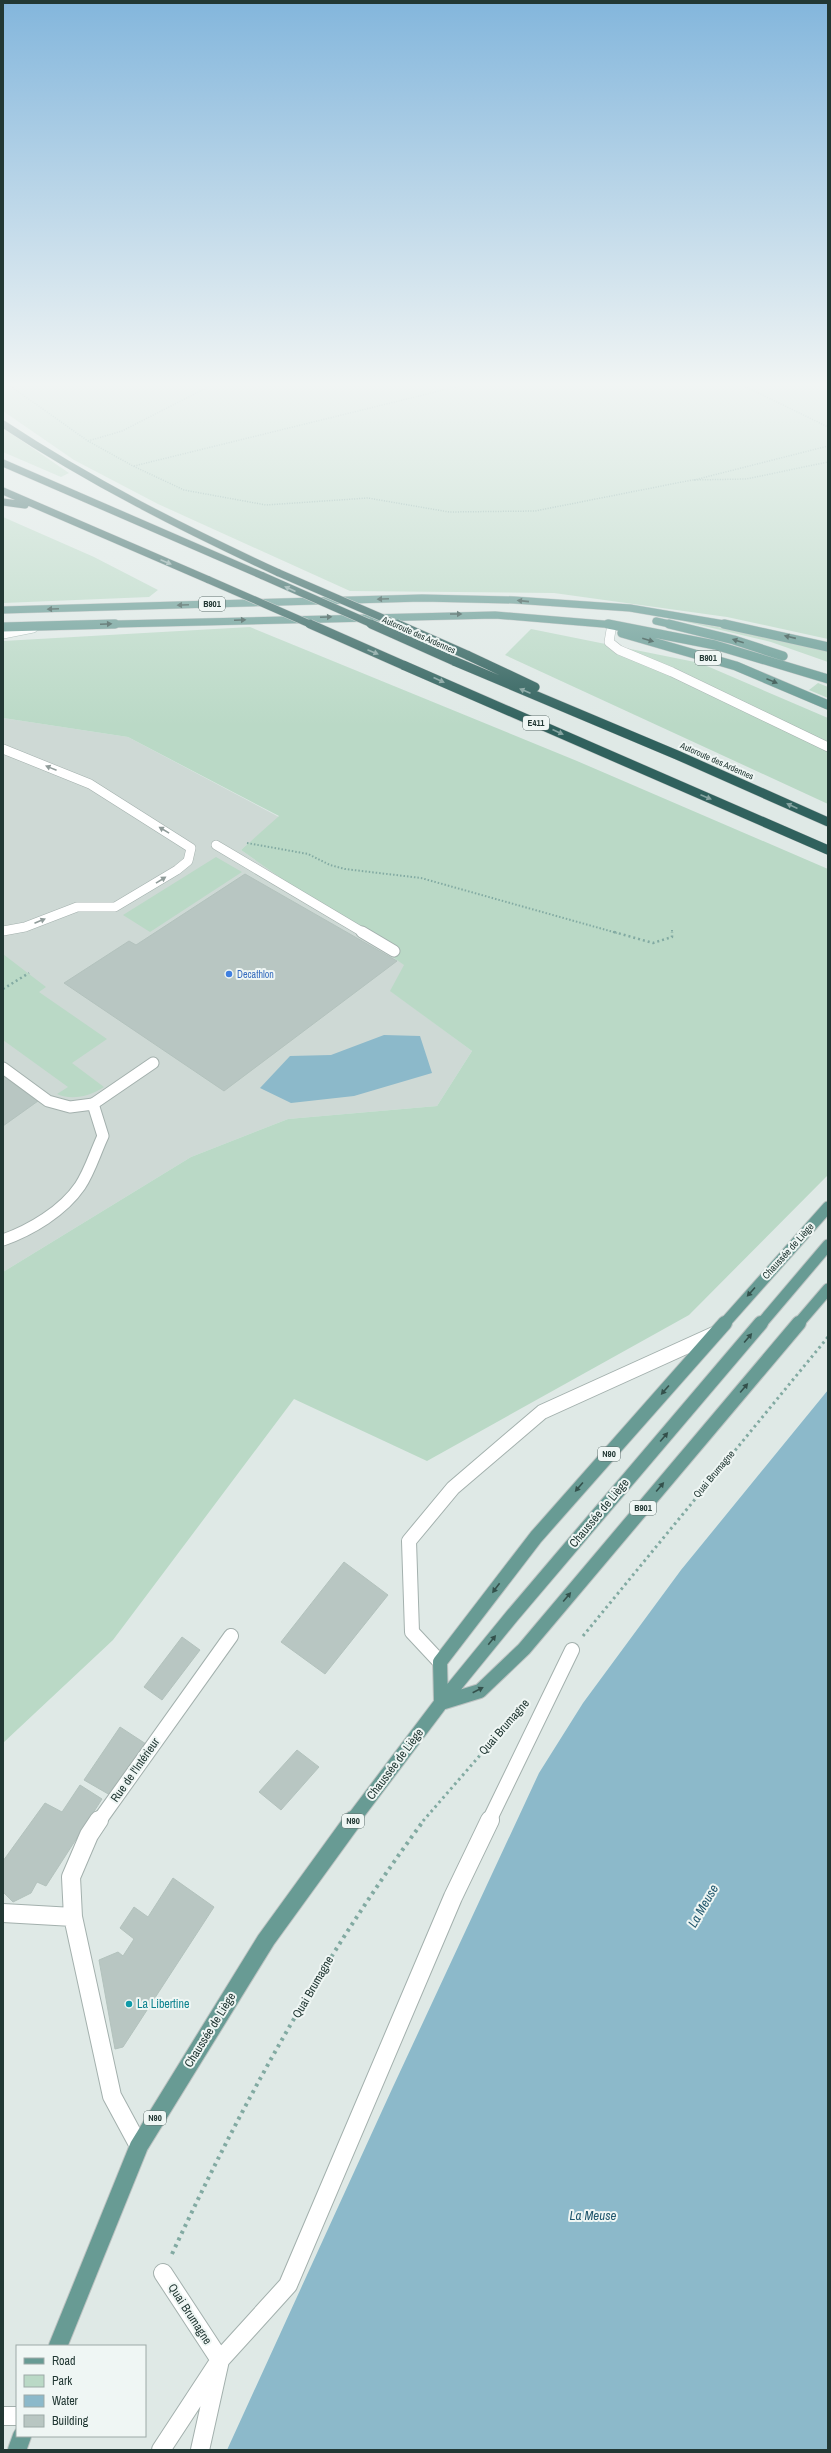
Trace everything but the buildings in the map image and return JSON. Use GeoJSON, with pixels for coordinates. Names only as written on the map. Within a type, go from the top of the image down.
{"type":"FeatureCollection","features":[{"type":"Feature","properties":{"kind":"highway","name":"E411"},"geometry":{"type":"LineString","coordinates":[[18,497],[828,850]]}},
{"type":"Feature","properties":{"kind":"highway","name":"Autoroute des Ardennes"},"geometry":{"type":"LineString","coordinates":[[82,497],[454,661],[677,755],[828,822]]}},
{"type":"Feature","properties":{"kind":"highway"},"geometry":{"type":"LineString","coordinates":[[126,497],[279,573],[467,655],[677,755]]}},
{"type":"Feature","properties":{"kind":"highway"},"geometry":{"type":"LineString","coordinates":[[3,502],[40,507]]}},
{"type":"Feature","properties":{"kind":"main road","name":"B901"},"geometry":{"type":"LineString","coordinates":[[3,610],[422,598],[514,600],[638,610],[757,630],[828,647]]}},
{"type":"Feature","properties":{"kind":"main road","name":"B901"},"geometry":{"type":"LineString","coordinates":[[562,604],[669,623],[734,640],[828,670]]}},
{"type":"Feature","properties":{"kind":"main road","name":"B901"},"geometry":{"type":"LineString","coordinates":[[3,627],[436,614],[495,615],[584,622],[645,630],[704,642],[828,679]]}},
{"type":"Feature","properties":{"kind":"main road","name":"B901"},"geometry":{"type":"LineString","coordinates":[[584,622],[736,666],[828,705]]}},
{"type":"Feature","properties":{"kind":"main road","name":"Chaussée de Liège"},"geometry":{"type":"LineString","coordinates":[[440,1662],[536,1537],[714,1334],[828,1207]]}},
{"type":"Feature","properties":{"kind":"main road","name":"Chaussée de Liège"},"geometry":{"type":"LineString","coordinates":[[58,2345],[139,2146],[266,1940],[299,1892],[441,1703],[512,1616],[828,1245]]}},
{"type":"Feature","properties":{"kind":"main road","name":"B901"},"geometry":{"type":"LineString","coordinates":[[441,1703],[480,1690],[524,1649],[828,1289]]}},
{"type":"Feature","properties":{"kind":"main road"},"geometry":{"type":"LineString","coordinates":[[440,1662],[441,1703]]}},
{"type":"Feature","properties":{"kind":"main road"},"geometry":{"type":"LineString","coordinates":[[17,2450],[22,2437]]}},
{"type":"Feature","properties":{"kind":"street"},"geometry":{"type":"LineString","coordinates":[[3,634],[40,626]]}},
{"type":"Feature","properties":{"kind":"street"},"geometry":{"type":"LineString","coordinates":[[611,630],[609,642],[620,650],[672,672],[828,747]]}},
{"type":"Feature","properties":{"kind":"street"},"geometry":{"type":"LineString","coordinates":[[3,749],[90,784],[191,848],[188,861],[177,870],[115,907],[77,907],[25,927],[3,931]]}},
{"type":"Feature","properties":{"kind":"street"},"geometry":{"type":"LineString","coordinates":[[216,845],[394,951]]}},
{"type":"Feature","properties":{"kind":"street"},"geometry":{"type":"LineString","coordinates":[[3,1068],[48,1101],[70,1107],[93,1104],[153,1063]]}},
{"type":"Feature","properties":{"kind":"street"},"geometry":{"type":"LineString","coordinates":[[3,1240],[13,1237],[52,1213],[79,1188],[103,1136],[93,1104]]}},
{"type":"Feature","properties":{"kind":"street"},"geometry":{"type":"LineString","coordinates":[[440,1662],[412,1632],[409,1541],[453,1488],[542,1412],[714,1334]]}},
{"type":"Feature","properties":{"kind":"street","name":"Rue de l'Intérieur"},"geometry":{"type":"LineString","coordinates":[[139,2146],[112,2096],[74,1917],[71,1877],[90,1835],[231,1636]]}},
{"type":"Feature","properties":{"kind":"street","name":"Quai Brumagne"},"geometry":{"type":"LineString","coordinates":[[161,2450],[220,2360],[288,2285],[453,1897],[572,1650]]}},
{"type":"Feature","properties":{"kind":"street"},"geometry":{"type":"LineString","coordinates":[[3,1913],[74,1917]]}},
{"type":"Feature","properties":{"kind":"street","name":"Quai Brumagne"},"geometry":{"type":"LineString","coordinates":[[163,2273],[220,2360],[200,2450]]}},
{"type":"Feature","properties":{"kind":"street"},"geometry":{"type":"LineString","coordinates":[[3,2416],[16,2416]]}},
{"type":"Feature","properties":{"kind":"path"},"geometry":{"type":"LineString","coordinates":[[225,497],[266,505],[368,498],[449,512],[535,512],[606,497]]}},
{"type":"Feature","properties":{"kind":"path"},"geometry":{"type":"LineString","coordinates":[[240,842],[308,854],[330,865],[345,869],[422,878],[653,942],[672,937],[672,930]]}},
{"type":"Feature","properties":{"kind":"path"},"geometry":{"type":"LineString","coordinates":[[3,989],[29,973]]}},
{"type":"Feature","properties":{"kind":"path","name":"Quai Brumagne"},"geometry":{"type":"LineString","coordinates":[[572,1650],[828,1337]]}},
{"type":"Feature","properties":{"kind":"path","name":"Quai Brumagne"},"geometry":{"type":"LineString","coordinates":[[163,2273],[217,2157],[324,1967],[380,1880],[429,1814],[526,1703]]}},
{"type":"Feature","properties":{"kind":"shaded area"},"geometry":{"type":"Polygon","coordinates":[[[3,718],[128,737],[279,817],[241,850],[405,965],[391,991],[472,1051],[437,1106],[288,1119],[191,1157],[3,1272],[3,718]]]}},
{"type":"Feature","properties":{"kind":"green space"},"geometry":{"type":"Polygon","coordinates":[[[146,497],[828,497],[828,639],[727,617],[554,593],[350,591],[146,497]]]}},
{"type":"Feature","properties":{"kind":"green space"},"geometry":{"type":"Polygon","coordinates":[[[3,517],[94,557],[158,590],[149,597],[3,603],[3,517]]]}},
{"type":"Feature","properties":{"kind":"green space"},"geometry":{"type":"Polygon","coordinates":[[[674,619],[745,632],[828,651],[828,662],[771,642],[674,619]]]}},
{"type":"Feature","properties":{"kind":"green space"},"geometry":{"type":"Polygon","coordinates":[[[250,627],[577,761],[828,869],[828,1175],[689,1315],[427,1461],[294,1399],[113,1640],[3,1743],[3,1272],[191,1157],[288,1119],[437,1106],[472,1051],[390,991],[404,965],[241,850],[279,816],[128,737],[3,718],[3,641],[250,627]]]}},
{"type":"Feature","properties":{"kind":"green space"},"geometry":{"type":"Polygon","coordinates":[[[531,629],[700,663],[828,718],[828,804],[505,655],[531,629]]]}},
{"type":"Feature","properties":{"kind":"green space"},"geometry":{"type":"Polygon","coordinates":[[[818,683],[828,687],[828,698],[809,690],[818,683]]]}},
{"type":"Feature","properties":{"kind":"green space"},"geometry":{"type":"Polygon","coordinates":[[[216,857],[242,872],[150,932],[123,915],[216,857]]]}},
{"type":"Feature","properties":{"kind":"green space"},"geometry":{"type":"Polygon","coordinates":[[[3,954],[46,987],[39,992],[107,1039],[72,1063],[104,1087],[93,1093],[75,1097],[57,1094],[68,1087],[3,1040],[3,954]]]}},
{"type":"Feature","properties":{"kind":"water"},"geometry":{"type":"Polygon","coordinates":[[[384,1035],[420,1036],[432,1073],[354,1096],[291,1103],[260,1088],[290,1056],[331,1055],[384,1035]]]}},
{"type":"Feature","properties":{"kind":"water","name":"La Meuse"},"geometry":{"type":"Polygon","coordinates":[[[828,1390],[828,2450],[227,2450],[392,2089],[539,1773],[583,1703],[681,1570],[828,1390]]]}},
{"type":"Feature","properties":{"kind":"place","name":"Decathlon"},"geometry":{"type":"Point","coordinates":[229,974]}},
{"type":"Feature","properties":{"kind":"place","name":"La Libertine"},"geometry":{"type":"Point","coordinates":[129,2004]}}]}
